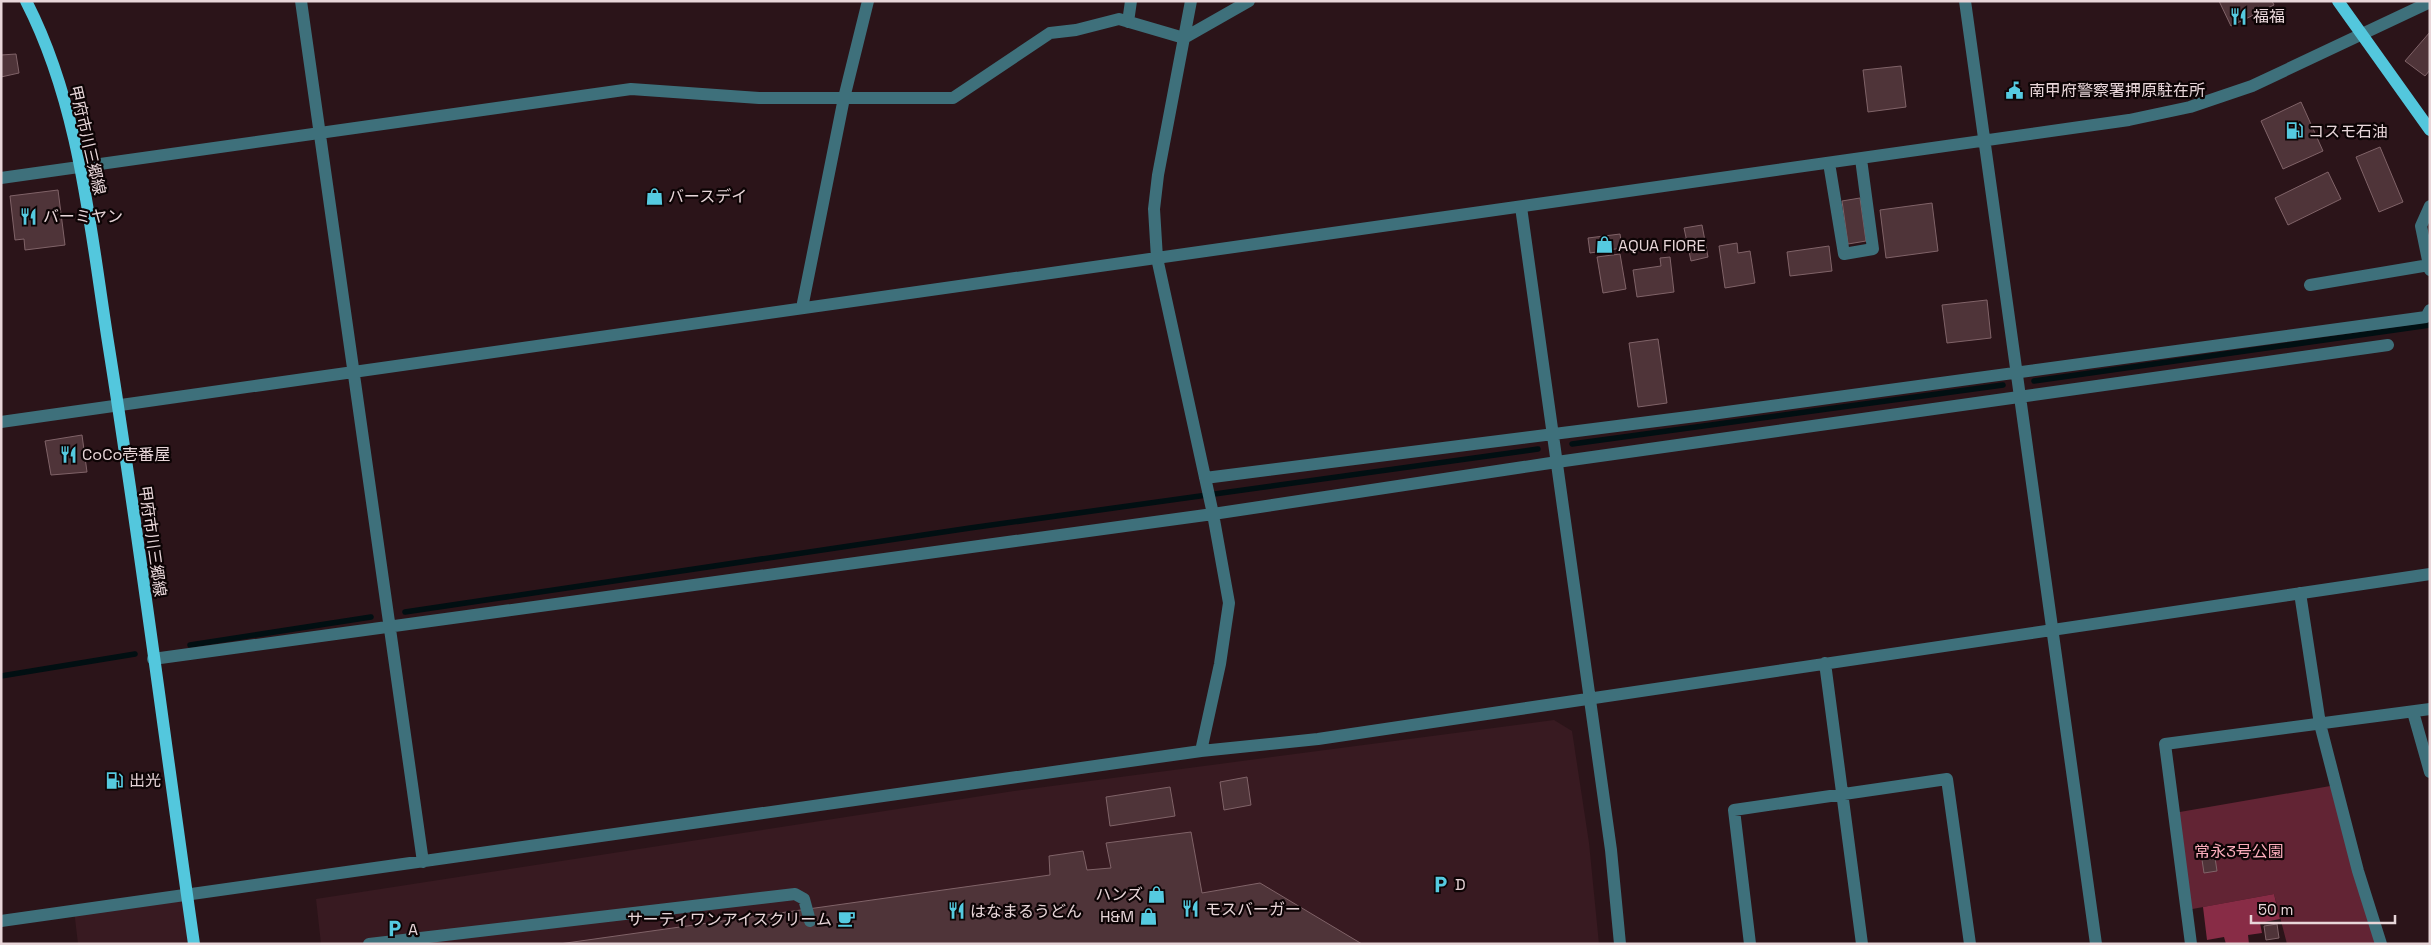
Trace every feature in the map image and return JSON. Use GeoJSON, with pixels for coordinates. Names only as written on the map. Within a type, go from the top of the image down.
{"type":"FeatureCollection","features":[{"type":"Feature","properties":{"kind":"main road","name":"甲府市川三郷線"},"geometry":{"type":"LineString","coordinates":[[26,1],[52,60],[80,167],[118,406],[194,944]]}},
{"type":"Feature","properties":{"kind":"main road"},"geometry":{"type":"LineString","coordinates":[[2338,1],[2430,130]]}},
{"type":"Feature","properties":{"kind":"street"},"geometry":{"type":"LineString","coordinates":[[301,1],[424,862]]}},
{"type":"Feature","properties":{"kind":"street"},"geometry":{"type":"LineString","coordinates":[[802,308],[844,98],[868,1]]}},
{"type":"Feature","properties":{"kind":"street"},"geometry":{"type":"LineString","coordinates":[[1128,22],[1132,1]]}},
{"type":"Feature","properties":{"kind":"street"},"geometry":{"type":"LineString","coordinates":[[1191,1],[1158,175],[1154,209],[1157,258],[1213,514],[1229,603],[1220,664],[1201,751]]}},
{"type":"Feature","properties":{"kind":"street"},"geometry":{"type":"LineString","coordinates":[[1,178],[631,89],[759,98],[953,98],[1050,33],[1076,30],[1119,19],[1184,38],[1249,1]]}},
{"type":"Feature","properties":{"kind":"street"},"geometry":{"type":"LineString","coordinates":[[1966,1],[1983,141],[2054,629],[2096,944]]}},
{"type":"Feature","properties":{"kind":"street"},"geometry":{"type":"LineString","coordinates":[[1,422],[2129,120],[2190,107],[2252,86],[2362,36],[2430,2]]}},
{"type":"Feature","properties":{"kind":"street"},"geometry":{"type":"LineString","coordinates":[[1829,163],[1844,254],[1873,249],[1861,159]]}},
{"type":"Feature","properties":{"kind":"street"},"geometry":{"type":"LineString","coordinates":[[2310,285],[2429,267],[2421,226],[2430,206]]}},
{"type":"Feature","properties":{"kind":"street"},"geometry":{"type":"LineString","coordinates":[[1520,207],[1611,850],[1620,944]]}},
{"type":"Feature","properties":{"kind":"street"},"geometry":{"type":"LineString","coordinates":[[1205,478],[2426,317],[2430,310]]}},
{"type":"Feature","properties":{"kind":"street"},"geometry":{"type":"LineString","coordinates":[[153,659],[1213,514],[1557,462],[2388,345]]}},
{"type":"Feature","properties":{"kind":"street"},"geometry":{"type":"LineString","coordinates":[[1,921],[1201,751],[1318,739],[1590,697],[2430,574]]}},
{"type":"Feature","properties":{"kind":"street"},"geometry":{"type":"LineString","coordinates":[[2300,593],[2320,724],[2358,871],[2381,944]]}},
{"type":"Feature","properties":{"kind":"street"},"geometry":{"type":"LineString","coordinates":[[1825,663],[1862,944]]}},
{"type":"Feature","properties":{"kind":"street"},"geometry":{"type":"LineString","coordinates":[[2191,944],[2165,744],[2430,709]]}},
{"type":"Feature","properties":{"kind":"street"},"geometry":{"type":"LineString","coordinates":[[2413,712],[2430,772]]}},
{"type":"Feature","properties":{"kind":"street"},"geometry":{"type":"LineString","coordinates":[[1750,944],[1734,810],[1947,779],[1970,944]]}},
{"type":"Feature","properties":{"kind":"street"},"geometry":{"type":"LineString","coordinates":[[369,944],[796,894],[804,899],[810,921]]}},
{"type":"Feature","properties":{"kind":"shaded area"},"geometry":{"type":"Polygon","coordinates":[[[1554,720],[1572,731],[1589,843],[1599,944],[321,944],[316,899],[1014,791],[1554,720]]]}},
{"type":"Feature","properties":{"kind":"shaded area"},"geometry":{"type":"Polygon","coordinates":[[[2274,894],[2280,919],[2260,923],[2262,933],[2248,935],[2249,944],[2226,944],[2224,937],[2207,940],[2203,907],[2274,894]]]}},
{"type":"Feature","properties":{"kind":"shaded area"},"geometry":{"type":"Polygon","coordinates":[[[187,895],[194,944],[78,944],[74,910],[187,895]]]}},
{"type":"Feature","properties":{"kind":"green space","name":"常永3号公園"},"geometry":{"type":"Polygon","coordinates":[[[2336,785],[2381,944],[2287,944],[2274,894],[2187,910],[2174,813],[2336,785]]]}},
{"type":"Feature","properties":{"kind":"building","name":"福福"},"geometry":{"type":"Polygon","coordinates":[[[2219,1],[2272,1],[2274,5],[2231,26],[2219,1]]]}},
{"type":"Feature","properties":{"kind":"building"},"geometry":{"type":"Polygon","coordinates":[[[2430,32],[2430,70],[2425,76],[2405,61],[2430,32]]]}},
{"type":"Feature","properties":{"kind":"building"},"geometry":{"type":"Polygon","coordinates":[[[16,54],[19,73],[1,77],[1,55],[16,54]]]}},
{"type":"Feature","properties":{"kind":"building"},"geometry":{"type":"Polygon","coordinates":[[[1901,66],[1906,107],[1868,112],[1863,70],[1901,66]]]}},
{"type":"Feature","properties":{"kind":"building"},"geometry":{"type":"Polygon","coordinates":[[[2301,102],[2323,151],[2283,169],[2261,121],[2301,102]]]}},
{"type":"Feature","properties":{"kind":"building"},"geometry":{"type":"Polygon","coordinates":[[[2380,147],[2403,202],[2379,212],[2356,157],[2380,147]]]}},
{"type":"Feature","properties":{"kind":"building"},"geometry":{"type":"Polygon","coordinates":[[[2328,172],[2341,199],[2288,225],[2275,198],[2328,172]]]}},
{"type":"Feature","properties":{"kind":"building"},"geometry":{"type":"Polygon","coordinates":[[[58,190],[65,245],[25,250],[24,239],[15,240],[10,196],[58,190]]]}},
{"type":"Feature","properties":{"kind":"building"},"geometry":{"type":"Polygon","coordinates":[[[1860,198],[1866,241],[1848,244],[1842,201],[1860,198]]]}},
{"type":"Feature","properties":{"kind":"building"},"geometry":{"type":"Polygon","coordinates":[[[1932,203],[1938,251],[1886,258],[1880,210],[1932,203]]]}},
{"type":"Feature","properties":{"kind":"building"},"geometry":{"type":"Polygon","coordinates":[[[1702,225],[1708,257],[1691,261],[1684,228],[1702,225]]]}},
{"type":"Feature","properties":{"kind":"building"},"geometry":{"type":"Polygon","coordinates":[[[1620,234],[1622,248],[1590,253],[1588,238],[1620,234]]]}},
{"type":"Feature","properties":{"kind":"building"},"geometry":{"type":"Polygon","coordinates":[[[1737,243],[1738,253],[1750,251],[1755,283],[1725,288],[1719,246],[1737,243]]]}},
{"type":"Feature","properties":{"kind":"building"},"geometry":{"type":"Polygon","coordinates":[[[1829,246],[1832,271],[1790,276],[1787,252],[1829,246]]]}},
{"type":"Feature","properties":{"kind":"building"},"geometry":{"type":"Polygon","coordinates":[[[1620,254],[1626,289],[1603,293],[1597,257],[1620,254]]]}},
{"type":"Feature","properties":{"kind":"building"},"geometry":{"type":"Polygon","coordinates":[[[1670,257],[1674,292],[1637,297],[1633,270],[1661,266],[1660,258],[1670,257]]]}},
{"type":"Feature","properties":{"kind":"building"},"geometry":{"type":"Polygon","coordinates":[[[1987,300],[1991,338],[1947,343],[1942,305],[1987,300]]]}},
{"type":"Feature","properties":{"kind":"building"},"geometry":{"type":"Polygon","coordinates":[[[1658,339],[1667,403],[1638,407],[1629,343],[1658,339]]]}},
{"type":"Feature","properties":{"kind":"building"},"geometry":{"type":"Polygon","coordinates":[[[82,435],[87,472],[51,475],[45,441],[82,435]]]}},
{"type":"Feature","properties":{"kind":"building"},"geometry":{"type":"Polygon","coordinates":[[[1247,777],[1251,805],[1224,810],[1220,782],[1247,777]]]}},
{"type":"Feature","properties":{"kind":"building"},"geometry":{"type":"Polygon","coordinates":[[[1170,787],[1175,816],[1110,826],[1106,797],[1170,787]]]}},
{"type":"Feature","properties":{"kind":"building"},"geometry":{"type":"Polygon","coordinates":[[[1191,832],[1202,893],[1260,883],[1362,944],[559,944],[1050,875],[1049,856],[1083,851],[1087,870],[1111,868],[1106,843],[1191,832]]]}},
{"type":"Feature","properties":{"kind":"building"},"geometry":{"type":"Polygon","coordinates":[[[2214,851],[2217,871],[2204,873],[2201,853],[2214,851]]]}},
{"type":"Feature","properties":{"kind":"building"},"geometry":{"type":"Polygon","coordinates":[[[2277,924],[2279,938],[2266,940],[2264,926],[2277,924]]]}},
{"type":"Feature","properties":{"kind":"waterway"},"geometry":{"type":"LineString","coordinates":[[2034,381],[2430,325]]}},
{"type":"Feature","properties":{"kind":"waterway"},"geometry":{"type":"LineString","coordinates":[[1572,444],[2003,385]]}},
{"type":"Feature","properties":{"kind":"waterway"},"geometry":{"type":"LineString","coordinates":[[405,612],[970,528],[1538,449]]}},
{"type":"Feature","properties":{"kind":"waterway"},"geometry":{"type":"LineString","coordinates":[[190,645],[371,617]]}},
{"type":"Feature","properties":{"kind":"waterway"},"geometry":{"type":"LineString","coordinates":[[1,676],[135,654]]}},
{"type":"Feature","properties":{"kind":"place","name":"福福"},"geometry":{"type":"Point","coordinates":[2239,16]}},
{"type":"Feature","properties":{"kind":"place","name":"南甲府警察署押原駐在所"},"geometry":{"type":"Point","coordinates":[2015,90]}},
{"type":"Feature","properties":{"kind":"place","name":"コスモ石油"},"geometry":{"type":"Point","coordinates":[2294,131]}},
{"type":"Feature","properties":{"kind":"place","name":"バースデイ"},"geometry":{"type":"Point","coordinates":[654,196]}},
{"type":"Feature","properties":{"kind":"place","name":"バーミヤン"},"geometry":{"type":"Point","coordinates":[29,216]}},
{"type":"Feature","properties":{"kind":"place","name":"AQUA FIORE"},"geometry":{"type":"Point","coordinates":[1604,245]}},
{"type":"Feature","properties":{"kind":"place","name":"CoCo壱番屋"},"geometry":{"type":"Point","coordinates":[68,454]}},
{"type":"Feature","properties":{"kind":"place","name":"出光"},"geometry":{"type":"Point","coordinates":[115,780]}},
{"type":"Feature","properties":{"kind":"place","name":"D"},"geometry":{"type":"Point","coordinates":[1441,884]}},
{"type":"Feature","properties":{"kind":"place","name":"ハンズ"},"geometry":{"type":"Point","coordinates":[1157,894]}},
{"type":"Feature","properties":{"kind":"place","name":"モスバーガー"},"geometry":{"type":"Point","coordinates":[1191,909]}},
{"type":"Feature","properties":{"kind":"place","name":"はなまるうどん"},"geometry":{"type":"Point","coordinates":[956,911]}},
{"type":"Feature","properties":{"kind":"place","name":"H&M"},"geometry":{"type":"Point","coordinates":[1148,916]}},
{"type":"Feature","properties":{"kind":"place","name":"サーティワンアイスクリーム"},"geometry":{"type":"Point","coordinates":[846,919]}},
{"type":"Feature","properties":{"kind":"place","name":"A"},"geometry":{"type":"Point","coordinates":[394,929]}}]}
